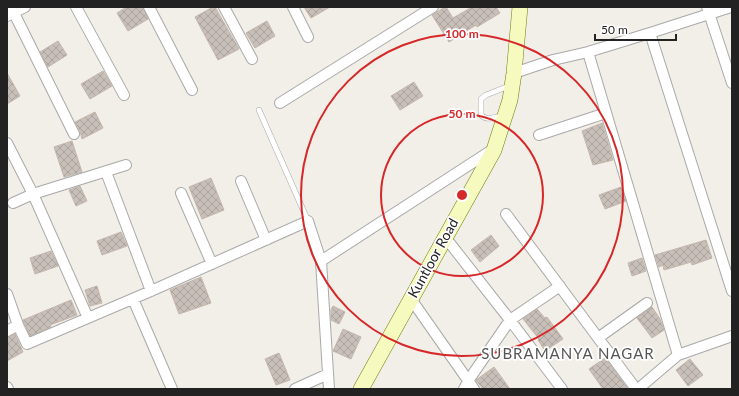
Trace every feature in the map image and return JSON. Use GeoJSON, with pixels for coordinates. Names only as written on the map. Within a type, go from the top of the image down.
{"type":"FeatureCollection","features":[{"type":"Feature","properties":{"kind":"street"},"geometry":{"type":"LineString","coordinates":[[25,7],[10,12],[74,134]]}},
{"type":"Feature","properties":{"kind":"street"},"geometry":{"type":"LineString","coordinates":[[76,7],[124,95]]}},
{"type":"Feature","properties":{"kind":"street"},"geometry":{"type":"LineString","coordinates":[[149,7],[192,90]]}},
{"type":"Feature","properties":{"kind":"street"},"geometry":{"type":"LineString","coordinates":[[224,7],[252,59]]}},
{"type":"Feature","properties":{"kind":"street"},"geometry":{"type":"LineString","coordinates":[[293,7],[308,37]]}},
{"type":"Feature","properties":{"kind":"street"},"geometry":{"type":"LineString","coordinates":[[280,104],[434,7]]}},
{"type":"Feature","properties":{"kind":"street","name":"Kuntloor Road"},"geometry":{"type":"LineString","coordinates":[[360,389],[494,150],[510,100],[520,7]]}},
{"type":"Feature","properties":{"kind":"street"},"geometry":{"type":"LineString","coordinates":[[513,79],[553,60],[588,52],[650,33],[708,10],[731,7]]}},
{"type":"Feature","properties":{"kind":"street"},"geometry":{"type":"LineString","coordinates":[[708,10],[732,83]]}},
{"type":"Feature","properties":{"kind":"street"},"geometry":{"type":"LineString","coordinates":[[650,33],[732,291]]}},
{"type":"Feature","properties":{"kind":"street"},"geometry":{"type":"LineString","coordinates":[[588,52],[678,355]]}},
{"type":"Feature","properties":{"kind":"street"},"geometry":{"type":"LineString","coordinates":[[539,135],[606,113]]}},
{"type":"Feature","properties":{"kind":"street"},"geometry":{"type":"LineString","coordinates":[[7,143],[33,194],[88,318]]}},
{"type":"Feature","properties":{"kind":"street"},"geometry":{"type":"LineString","coordinates":[[321,261],[494,150]]}},
{"type":"Feature","properties":{"kind":"street"},"geometry":{"type":"LineString","coordinates":[[13,203],[33,194],[126,166]]}},
{"type":"Feature","properties":{"kind":"street"},"geometry":{"type":"LineString","coordinates":[[106,172],[151,291]]}},
{"type":"Feature","properties":{"kind":"street"},"geometry":{"type":"LineString","coordinates":[[241,181],[266,240]]}},
{"type":"Feature","properties":{"kind":"street"},"geometry":{"type":"LineString","coordinates":[[181,193],[212,264]]}},
{"type":"Feature","properties":{"kind":"street"},"geometry":{"type":"LineString","coordinates":[[506,214],[637,389],[678,355],[732,336]]}},
{"type":"Feature","properties":{"kind":"street"},"geometry":{"type":"LineString","coordinates":[[7,294],[18,326],[27,344],[133,299],[308,221],[321,261],[329,389]]}},
{"type":"Feature","properties":{"kind":"street"},"geometry":{"type":"LineString","coordinates":[[445,237],[562,389]]}},
{"type":"Feature","properties":{"kind":"street"},"geometry":{"type":"LineString","coordinates":[[411,299],[469,386],[510,320],[560,286]]}},
{"type":"Feature","properties":{"kind":"street"},"geometry":{"type":"LineString","coordinates":[[133,299],[172,389]]}},
{"type":"Feature","properties":{"kind":"street"},"geometry":{"type":"LineString","coordinates":[[598,338],[647,302]]}},
{"type":"Feature","properties":{"kind":"street"},"geometry":{"type":"LineString","coordinates":[[7,331],[18,326]]}},
{"type":"Feature","properties":{"kind":"street"},"geometry":{"type":"LineString","coordinates":[[295,389],[328,374]]}},
{"type":"Feature","properties":{"kind":"lane"},"geometry":{"type":"LineString","coordinates":[[505,115],[486,119],[483,118],[481,115],[481,99],[486,94],[513,79]]}},
{"type":"Feature","properties":{"kind":"lane"},"geometry":{"type":"LineString","coordinates":[[259,110],[308,221]]}},
{"type":"Feature","properties":{"kind":"building"},"geometry":{"type":"Polygon","coordinates":[[[127,7],[143,7],[148,19],[128,31],[117,13],[127,7]]]}},
{"type":"Feature","properties":{"kind":"building"},"geometry":{"type":"Polygon","coordinates":[[[215,7],[239,49],[218,60],[195,17],[215,7]]]}},
{"type":"Feature","properties":{"kind":"building"},"geometry":{"type":"Polygon","coordinates":[[[304,7],[330,7],[311,18],[304,7]]]}},
{"type":"Feature","properties":{"kind":"building"},"geometry":{"type":"Polygon","coordinates":[[[445,7],[453,18],[472,7],[496,7],[500,13],[477,27],[476,25],[449,42],[432,15],[445,7]]]}},
{"type":"Feature","properties":{"kind":"building"},"geometry":{"type":"Polygon","coordinates":[[[267,21],[275,36],[255,48],[246,33],[267,21]]]}},
{"type":"Feature","properties":{"kind":"building"},"geometry":{"type":"Polygon","coordinates":[[[58,41],[67,55],[48,67],[40,52],[58,41]]]}},
{"type":"Feature","properties":{"kind":"building"},"geometry":{"type":"Polygon","coordinates":[[[103,71],[112,86],[90,99],[81,84],[103,71]]]}},
{"type":"Feature","properties":{"kind":"building"},"geometry":{"type":"Polygon","coordinates":[[[7,73],[20,96],[7,104],[7,73]]]}},
{"type":"Feature","properties":{"kind":"building"},"geometry":{"type":"Polygon","coordinates":[[[414,82],[423,96],[400,110],[391,96],[414,82]]]}},
{"type":"Feature","properties":{"kind":"building"},"geometry":{"type":"Polygon","coordinates":[[[95,112],[103,128],[82,139],[75,122],[95,112]]]}},
{"type":"Feature","properties":{"kind":"building"},"geometry":{"type":"Polygon","coordinates":[[[602,123],[613,160],[593,165],[582,131],[602,123]]]}},
{"type":"Feature","properties":{"kind":"building"},"geometry":{"type":"Polygon","coordinates":[[[72,141],[82,172],[64,177],[54,147],[72,141]]]}},
{"type":"Feature","properties":{"kind":"building"},"geometry":{"type":"Polygon","coordinates":[[[211,178],[224,210],[202,219],[189,187],[211,178]]]}},
{"type":"Feature","properties":{"kind":"building"},"geometry":{"type":"Polygon","coordinates":[[[80,186],[87,201],[76,206],[69,190],[80,186]]]}},
{"type":"Feature","properties":{"kind":"building"},"geometry":{"type":"Polygon","coordinates":[[[621,187],[626,201],[605,209],[599,195],[621,187]]]}},
{"type":"Feature","properties":{"kind":"building"},"geometry":{"type":"Polygon","coordinates":[[[121,232],[127,246],[102,255],[97,241],[121,232]]]}},
{"type":"Feature","properties":{"kind":"building"},"geometry":{"type":"Polygon","coordinates":[[[491,235],[499,246],[480,262],[471,250],[491,235]]]}},
{"type":"Feature","properties":{"kind":"building"},"geometry":{"type":"Polygon","coordinates":[[[706,240],[712,258],[692,265],[691,262],[664,270],[663,265],[659,267],[655,255],[706,240]]]}},
{"type":"Feature","properties":{"kind":"building"},"geometry":{"type":"Polygon","coordinates":[[[51,251],[58,266],[35,274],[30,258],[51,251]]]}},
{"type":"Feature","properties":{"kind":"building"},"geometry":{"type":"Polygon","coordinates":[[[642,258],[646,271],[632,276],[628,263],[642,258]]]}},
{"type":"Feature","properties":{"kind":"building"},"geometry":{"type":"Polygon","coordinates":[[[201,277],[211,303],[179,314],[170,290],[201,277]]]}},
{"type":"Feature","properties":{"kind":"building"},"geometry":{"type":"Polygon","coordinates":[[[97,286],[102,303],[90,306],[85,290],[97,286]]]}},
{"type":"Feature","properties":{"kind":"building"},"geometry":{"type":"Polygon","coordinates":[[[71,300],[77,315],[50,325],[51,327],[30,336],[23,320],[71,300]]]}},
{"type":"Feature","properties":{"kind":"building"},"geometry":{"type":"Polygon","coordinates":[[[333,306],[345,312],[339,324],[331,320],[331,310],[333,306]]]}},
{"type":"Feature","properties":{"kind":"building"},"geometry":{"type":"Polygon","coordinates":[[[652,307],[660,319],[664,330],[652,338],[637,318],[652,307]]]}},
{"type":"Feature","properties":{"kind":"building"},"geometry":{"type":"Polygon","coordinates":[[[537,309],[545,318],[547,317],[563,339],[545,351],[538,340],[539,339],[523,319],[537,309]]]}},
{"type":"Feature","properties":{"kind":"building"},"geometry":{"type":"Polygon","coordinates":[[[343,329],[361,337],[351,359],[333,351],[343,329]]]}},
{"type":"Feature","properties":{"kind":"building"},"geometry":{"type":"Polygon","coordinates":[[[15,334],[23,352],[7,361],[7,337],[15,334]]]}},
{"type":"Feature","properties":{"kind":"building"},"geometry":{"type":"Polygon","coordinates":[[[279,353],[290,380],[276,385],[265,359],[279,353]]]}},
{"type":"Feature","properties":{"kind":"building"},"geometry":{"type":"Polygon","coordinates":[[[605,358],[628,389],[603,389],[589,369],[605,358]]]}},
{"type":"Feature","properties":{"kind":"building"},"geometry":{"type":"Polygon","coordinates":[[[690,359],[703,375],[688,386],[676,370],[690,359]]]}},
{"type":"Feature","properties":{"kind":"building"},"geometry":{"type":"Polygon","coordinates":[[[494,367],[510,389],[483,389],[476,380],[494,367]]]}},
{"type":"Feature","properties":{"kind":"district","name":"SUBRAMANYA NAGAR"},"geometry":{"type":"Point","coordinates":[568,354]}}]}
